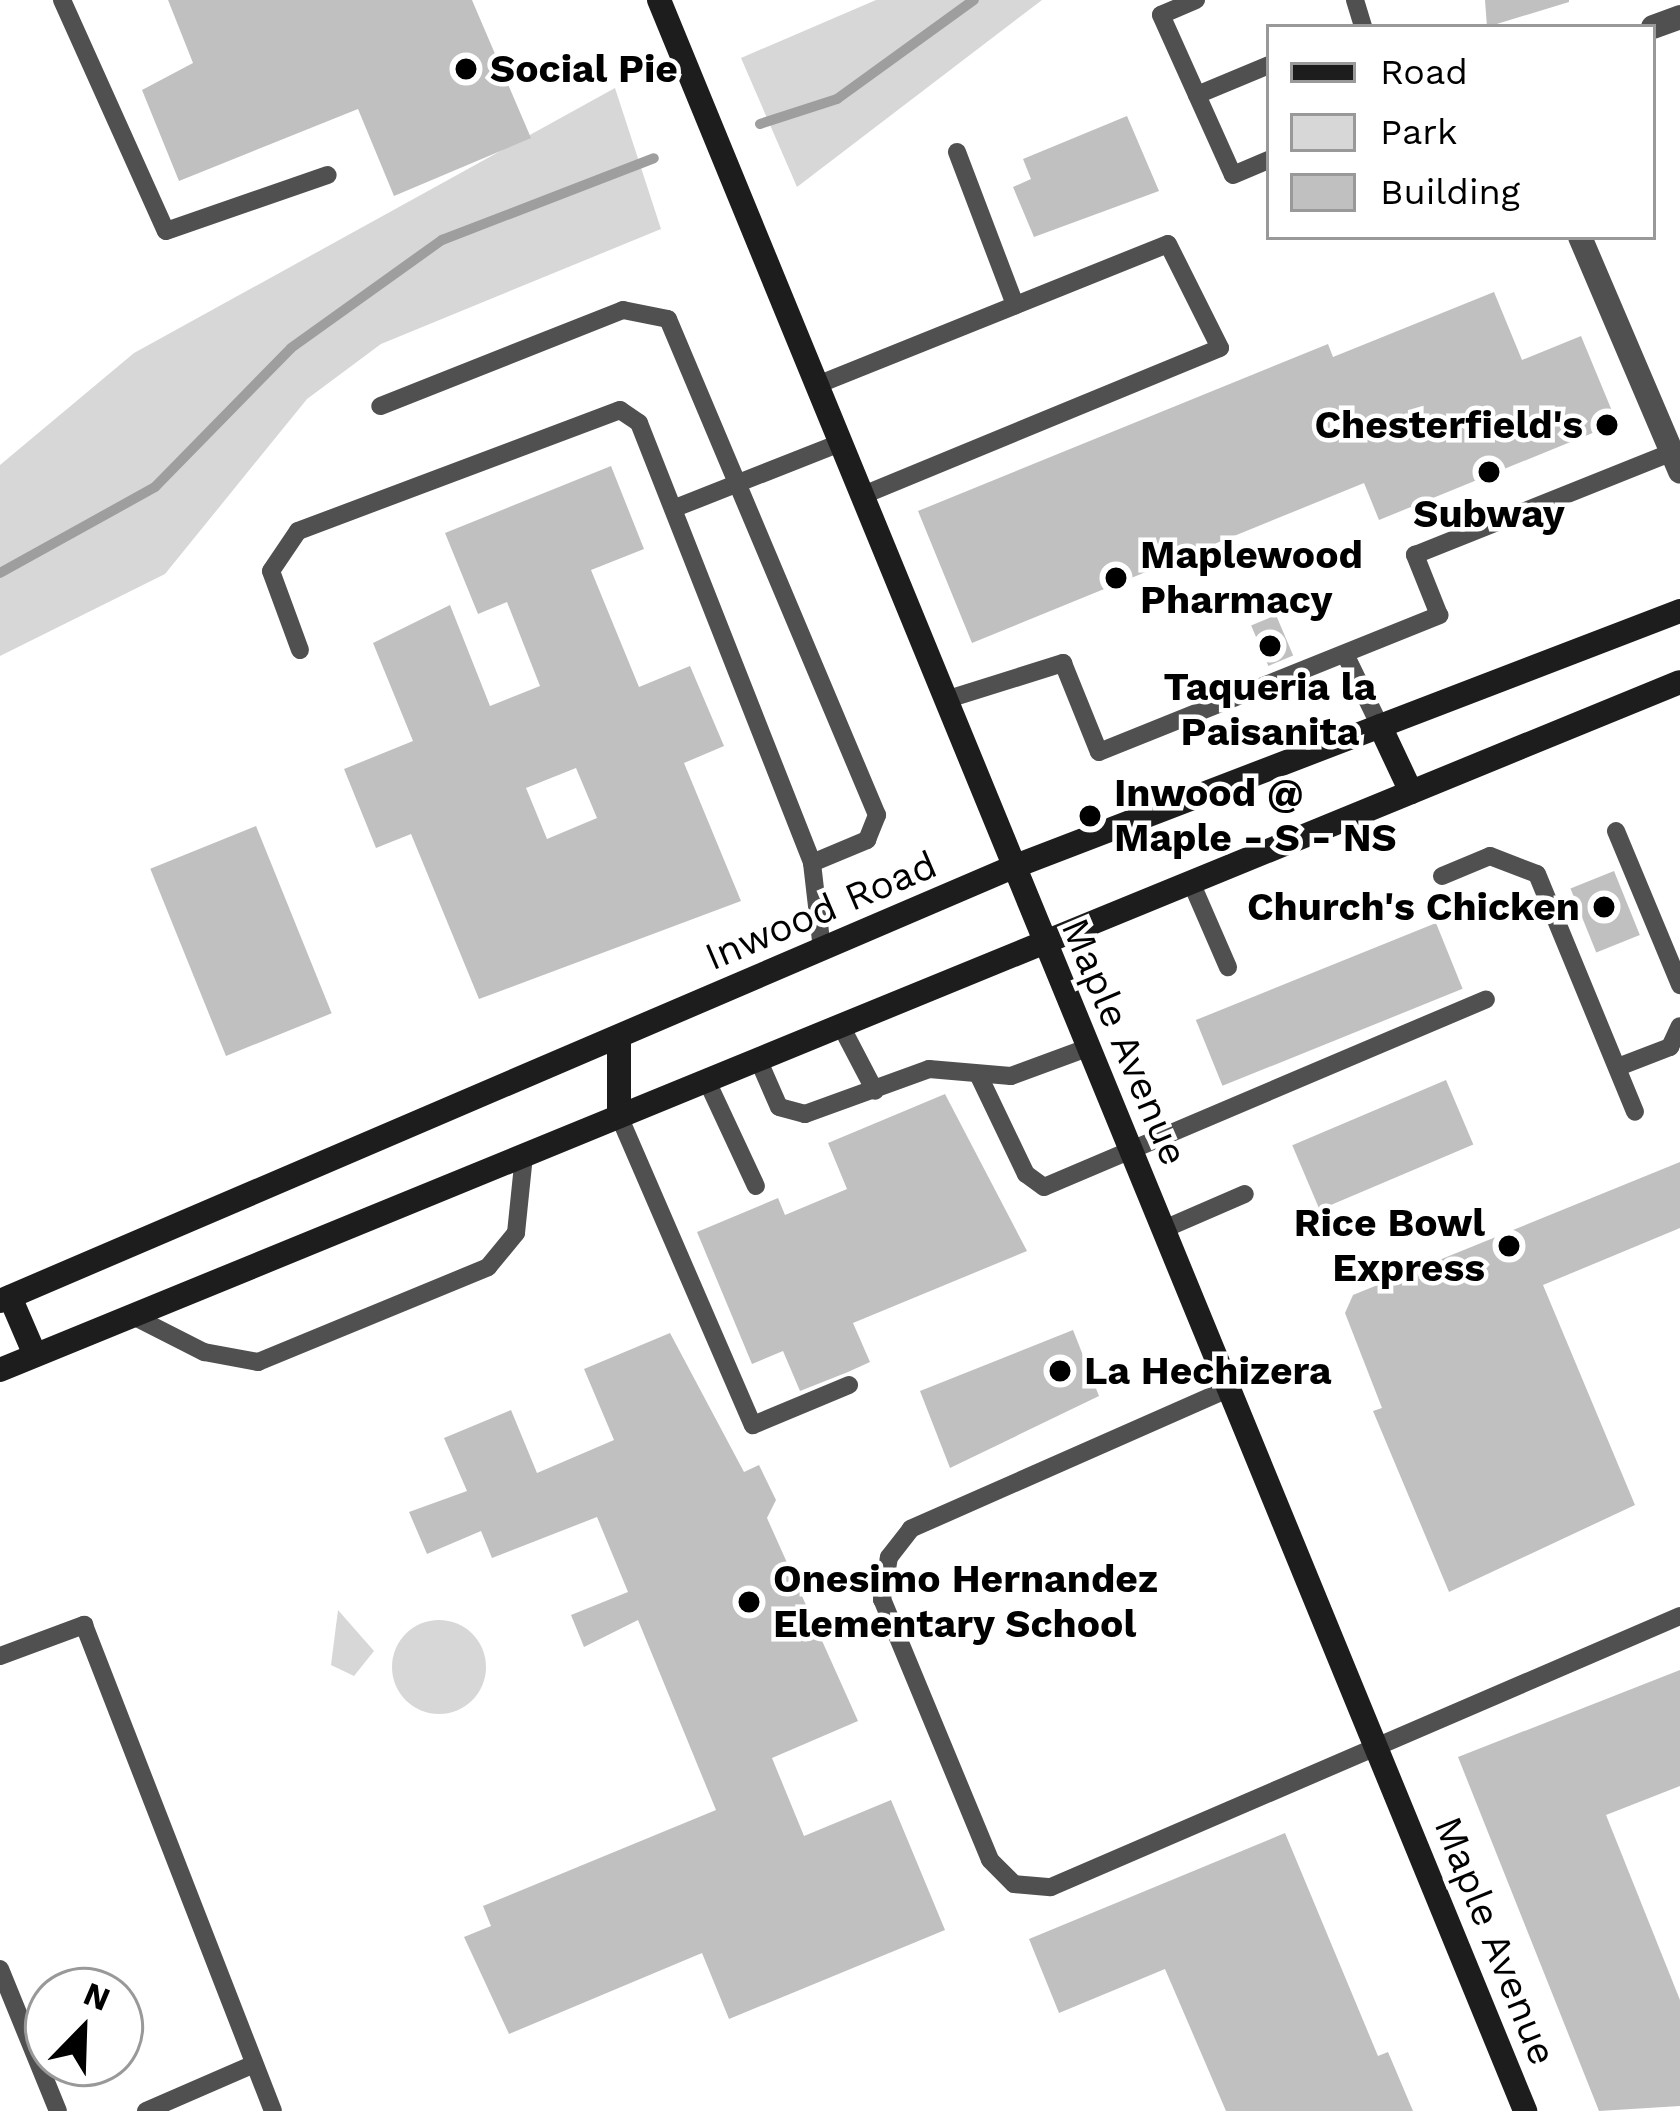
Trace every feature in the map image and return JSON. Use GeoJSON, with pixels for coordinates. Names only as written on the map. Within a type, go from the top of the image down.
{"type":"FeatureCollection","features":[{"type":"Feature","properties":{"kind":"main road","name":"Maple Avenue"},"geometry":{"type":"LineString","coordinates":[[659,0],[1525,2111]]}},
{"type":"Feature","properties":{"kind":"main road","name":"Inwood Road"},"geometry":{"type":"LineString","coordinates":[[5,1299],[1013,867],[1680,611]]}},
{"type":"Feature","properties":{"kind":"main road"},"geometry":{"type":"LineString","coordinates":[[0,1370],[1680,682]]}},
{"type":"Feature","properties":{"kind":"main road"},"geometry":{"type":"LineString","coordinates":[[1380,726],[1411,792]]}},
{"type":"Feature","properties":{"kind":"main road"},"geometry":{"type":"LineString","coordinates":[[619,1037],[620,1116]]}},
{"type":"Feature","properties":{"kind":"main road"},"geometry":{"type":"LineString","coordinates":[[5,1299],[35,1355]]}},
{"type":"Feature","properties":{"kind":"street"},"geometry":{"type":"LineString","coordinates":[[1581,240],[1676,462]]}},
{"type":"Feature","properties":{"kind":"lane"},"geometry":{"type":"LineString","coordinates":[[62,0],[166,231],[328,175]]}},
{"type":"Feature","properties":{"kind":"lane"},"geometry":{"type":"LineString","coordinates":[[1196,0],[1161,16],[1233,175],[1266,161]]}},
{"type":"Feature","properties":{"kind":"lane"},"geometry":{"type":"LineString","coordinates":[[1197,95],[1266,66]]}},
{"type":"Feature","properties":{"kind":"lane"},"geometry":{"type":"LineString","coordinates":[[957,152],[1015,304]]}},
{"type":"Feature","properties":{"kind":"lane"},"geometry":{"type":"LineString","coordinates":[[817,385],[1168,244],[1220,348],[861,496]]}},
{"type":"Feature","properties":{"kind":"lane"},"geometry":{"type":"LineString","coordinates":[[380,406],[649,308],[668,319],[745,482],[877,814],[867,840],[812,863]]}},
{"type":"Feature","properties":{"kind":"lane"},"geometry":{"type":"LineString","coordinates":[[300,650],[271,572],[279,548],[425,482],[620,410],[639,422],[812,863],[822,949]]}},
{"type":"Feature","properties":{"kind":"lane"},"geometry":{"type":"LineString","coordinates":[[675,508],[840,443]]}},
{"type":"Feature","properties":{"kind":"lane"},"geometry":{"type":"LineString","coordinates":[[945,700],[1063,663],[1099,752],[1439,615],[1415,555],[1676,462]]}},
{"type":"Feature","properties":{"kind":"lane"},"geometry":{"type":"LineString","coordinates":[[1345,654],[1380,726]]}},
{"type":"Feature","properties":{"kind":"lane"},"geometry":{"type":"LineString","coordinates":[[1616,831],[1680,985]]}},
{"type":"Feature","properties":{"kind":"lane"},"geometry":{"type":"LineString","coordinates":[[1442,876],[1490,856],[1537,874],[1635,1112]]}},
{"type":"Feature","properties":{"kind":"lane"},"geometry":{"type":"LineString","coordinates":[[1191,882],[1228,967]]}},
{"type":"Feature","properties":{"kind":"lane"},"geometry":{"type":"LineString","coordinates":[[978,1074],[1034,1184],[1079,1179],[1486,999]]}},
{"type":"Feature","properties":{"kind":"lane"},"geometry":{"type":"LineString","coordinates":[[841,1025],[875,1090]]}},
{"type":"Feature","properties":{"kind":"lane"},"geometry":{"type":"LineString","coordinates":[[1618,1067],[1670,1047],[1680,1026]]}},
{"type":"Feature","properties":{"kind":"lane"},"geometry":{"type":"LineString","coordinates":[[758,1059],[788,1114],[941,1067],[1011,1076],[1087,1048]]}},
{"type":"Feature","properties":{"kind":"lane"},"geometry":{"type":"LineString","coordinates":[[706,1079],[756,1186]]}},
{"type":"Feature","properties":{"kind":"lane"},"geometry":{"type":"LineString","coordinates":[[620,1116],[754,1425],[849,1385]]}},
{"type":"Feature","properties":{"kind":"lane"},"geometry":{"type":"LineString","coordinates":[[133,1316],[204,1352],[258,1362],[300,1345],[488,1267],[516,1233],[524,1155]]}},
{"type":"Feature","properties":{"kind":"lane"},"geometry":{"type":"LineString","coordinates":[[1164,1229],[1245,1194]]}},
{"type":"Feature","properties":{"kind":"lane"},"geometry":{"type":"LineString","coordinates":[[1230,1388],[911,1528],[889,1557],[882,1599],[990,1860],[1014,1884],[1051,1887],[1374,1741],[1680,1616]]}},
{"type":"Feature","properties":{"kind":"lane"},"geometry":{"type":"LineString","coordinates":[[0,1656],[84,1625],[273,2111]]}},
{"type":"Feature","properties":{"kind":"lane"},"geometry":{"type":"LineString","coordinates":[[0,1969],[58,2111]]}},
{"type":"Feature","properties":{"kind":"lane"},"geometry":{"type":"LineString","coordinates":[[146,2111],[254,2064]]}},
{"type":"Feature","properties":{"kind":"green space"},"geometry":{"type":"Polygon","coordinates":[[[876,0],[1042,0],[797,187],[741,58],[876,0]]]}},
{"type":"Feature","properties":{"kind":"green space"},"geometry":{"type":"Polygon","coordinates":[[[615,88],[661,229],[381,344],[307,399],[165,574],[0,656],[0,465],[134,353],[615,88]]]}},
{"type":"Feature","properties":{"kind":"green space"},"geometry":{"type":"Polygon","coordinates":[[[338,1610],[374,1651],[354,1676],[331,1665],[338,1610]]]}},
{"type":"Feature","properties":{"kind":"green space"},"geometry":{"type":"Polygon","coordinates":[[[439,1620],[472,1634],[486,1667],[472,1700],[439,1714],[406,1700],[392,1667],[406,1634],[439,1620]]]}},
{"type":"Feature","properties":{"kind":"building"},"geometry":{"type":"Polygon","coordinates":[[[168,0],[472,0],[531,138],[394,196],[358,109],[179,181],[142,90],[193,63],[168,0]]]}},
{"type":"Feature","properties":{"kind":"building"},"geometry":{"type":"Polygon","coordinates":[[[1485,0],[1569,0],[1497,24],[1487,24],[1485,0]]]}},
{"type":"Feature","properties":{"kind":"building"},"geometry":{"type":"Polygon","coordinates":[[[1127,116],[1159,191],[1034,237],[1013,187],[1031,179],[1023,159],[1127,116]]]}},
{"type":"Feature","properties":{"kind":"building"},"geometry":{"type":"Polygon","coordinates":[[[1494,292],[1522,360],[1581,336],[1617,423],[1379,520],[1364,483],[972,643],[918,511],[1328,344],[1333,357],[1494,292]]]}},
{"type":"Feature","properties":{"kind":"building"},"geometry":{"type":"Polygon","coordinates":[[[611,466],[644,549],[591,570],[639,687],[690,666],[724,746],[684,763],[741,901],[479,999],[411,834],[376,848],[344,769],[413,741],[373,643],[450,605],[490,706],[540,686],[507,602],[478,614],[445,533],[611,466]],[[576,768],[526,788],[547,839],[597,818],[576,768]]]}},
{"type":"Feature","properties":{"kind":"building"},"geometry":{"type":"Polygon","coordinates":[[[1276,615],[1293,656],[1268,666],[1251,626],[1276,615]]]}},
{"type":"Feature","properties":{"kind":"building"},"geometry":{"type":"Polygon","coordinates":[[[256,826],[332,1013],[226,1056],[150,869],[256,826]]]}},
{"type":"Feature","properties":{"kind":"building","name":"Church's Chicken"},"geometry":{"type":"Polygon","coordinates":[[[1614,871],[1640,935],[1596,953],[1570,889],[1614,871]]]}},
{"type":"Feature","properties":{"kind":"building"},"geometry":{"type":"Polygon","coordinates":[[[1436,923],[1463,989],[1222,1086],[1196,1020],[1436,923]]]}},
{"type":"Feature","properties":{"kind":"building"},"geometry":{"type":"Polygon","coordinates":[[[1446,1080],[1473,1144],[1320,1210],[1292,1145],[1446,1080]]]}},
{"type":"Feature","properties":{"kind":"building"},"geometry":{"type":"Polygon","coordinates":[[[945,1094],[1027,1251],[853,1323],[870,1362],[848,1372],[800,1391],[783,1351],[752,1364],[697,1232],[778,1198],[785,1215],[847,1189],[828,1143],[945,1094]]]}},
{"type":"Feature","properties":{"kind":"building"},"geometry":{"type":"Polygon","coordinates":[[[1680,1162],[1680,1228],[1543,1285],[1635,1505],[1449,1592],[1373,1411],[1382,1408],[1345,1313],[1353,1295],[1680,1162]]]}},
{"type":"Feature","properties":{"kind":"building"},"geometry":{"type":"Polygon","coordinates":[[[1073,1330],[1099,1396],[950,1468],[920,1391],[1073,1330]]]}},
{"type":"Feature","properties":{"kind":"building"},"geometry":{"type":"Polygon","coordinates":[[[670,1333],[744,1472],[759,1465],[776,1500],[767,1518],[858,1721],[772,1758],[804,1836],[891,1800],[945,1930],[729,2019],[702,1953],[509,2034],[464,1937],[491,1926],[483,1906],[716,1810],[638,1620],[584,1647],[571,1615],[628,1592],[597,1517],[492,1558],[481,1531],[427,1554],[409,1512],[467,1491],[444,1438],[511,1410],[537,1473],[614,1440],[584,1369],[670,1333]]]}},
{"type":"Feature","properties":{"kind":"building"},"geometry":{"type":"Polygon","coordinates":[[[1680,1670],[1680,1786],[1606,1815],[1680,2000],[1680,2106],[1599,2111],[1458,1757],[1680,1670]]]}},
{"type":"Feature","properties":{"kind":"building"},"geometry":{"type":"Polygon","coordinates":[[[1285,1833],[1378,2056],[1388,2052],[1413,2111],[1226,2111],[1165,1969],[1059,2013],[1029,1939],[1285,1833]]]}},
{"type":"Feature","properties":{"kind":"waterway"},"geometry":{"type":"LineString","coordinates":[[760,124],[837,99],[974,0]]}},
{"type":"Feature","properties":{"kind":"waterway"},"geometry":{"type":"LineString","coordinates":[[0,573],[155,487],[291,348],[442,240],[654,158]]}},
{"type":"Feature","properties":{"kind":"place","name":"Social Pie"},"geometry":{"type":"Point","coordinates":[466,69]}},
{"type":"Feature","properties":{"kind":"place","name":"Chesterfield's"},"geometry":{"type":"Point","coordinates":[1607,425]}},
{"type":"Feature","properties":{"kind":"place","name":"Subway"},"geometry":{"type":"Point","coordinates":[1489,472]}},
{"type":"Feature","properties":{"kind":"place","name":"Maplewood Pharmacy"},"geometry":{"type":"Point","coordinates":[1116,578]}},
{"type":"Feature","properties":{"kind":"place","name":"Taqueria la Paisanita"},"geometry":{"type":"Point","coordinates":[1270,646]}},
{"type":"Feature","properties":{"kind":"place","name":"Inwood @ Maple - S - NS"},"geometry":{"type":"Point","coordinates":[1090,816]}},
{"type":"Feature","properties":{"kind":"place","name":"Church's Chicken"},"geometry":{"type":"Point","coordinates":[1604,907]}},
{"type":"Feature","properties":{"kind":"place","name":"Rice Bowl Express"},"geometry":{"type":"Point","coordinates":[1509,1246]}},
{"type":"Feature","properties":{"kind":"place","name":"La Hechizera"},"geometry":{"type":"Point","coordinates":[1060,1371]}},
{"type":"Feature","properties":{"kind":"place","name":"Onesimo Hernandez Elementary School"},"geometry":{"type":"Point","coordinates":[749,1602]}}]}
